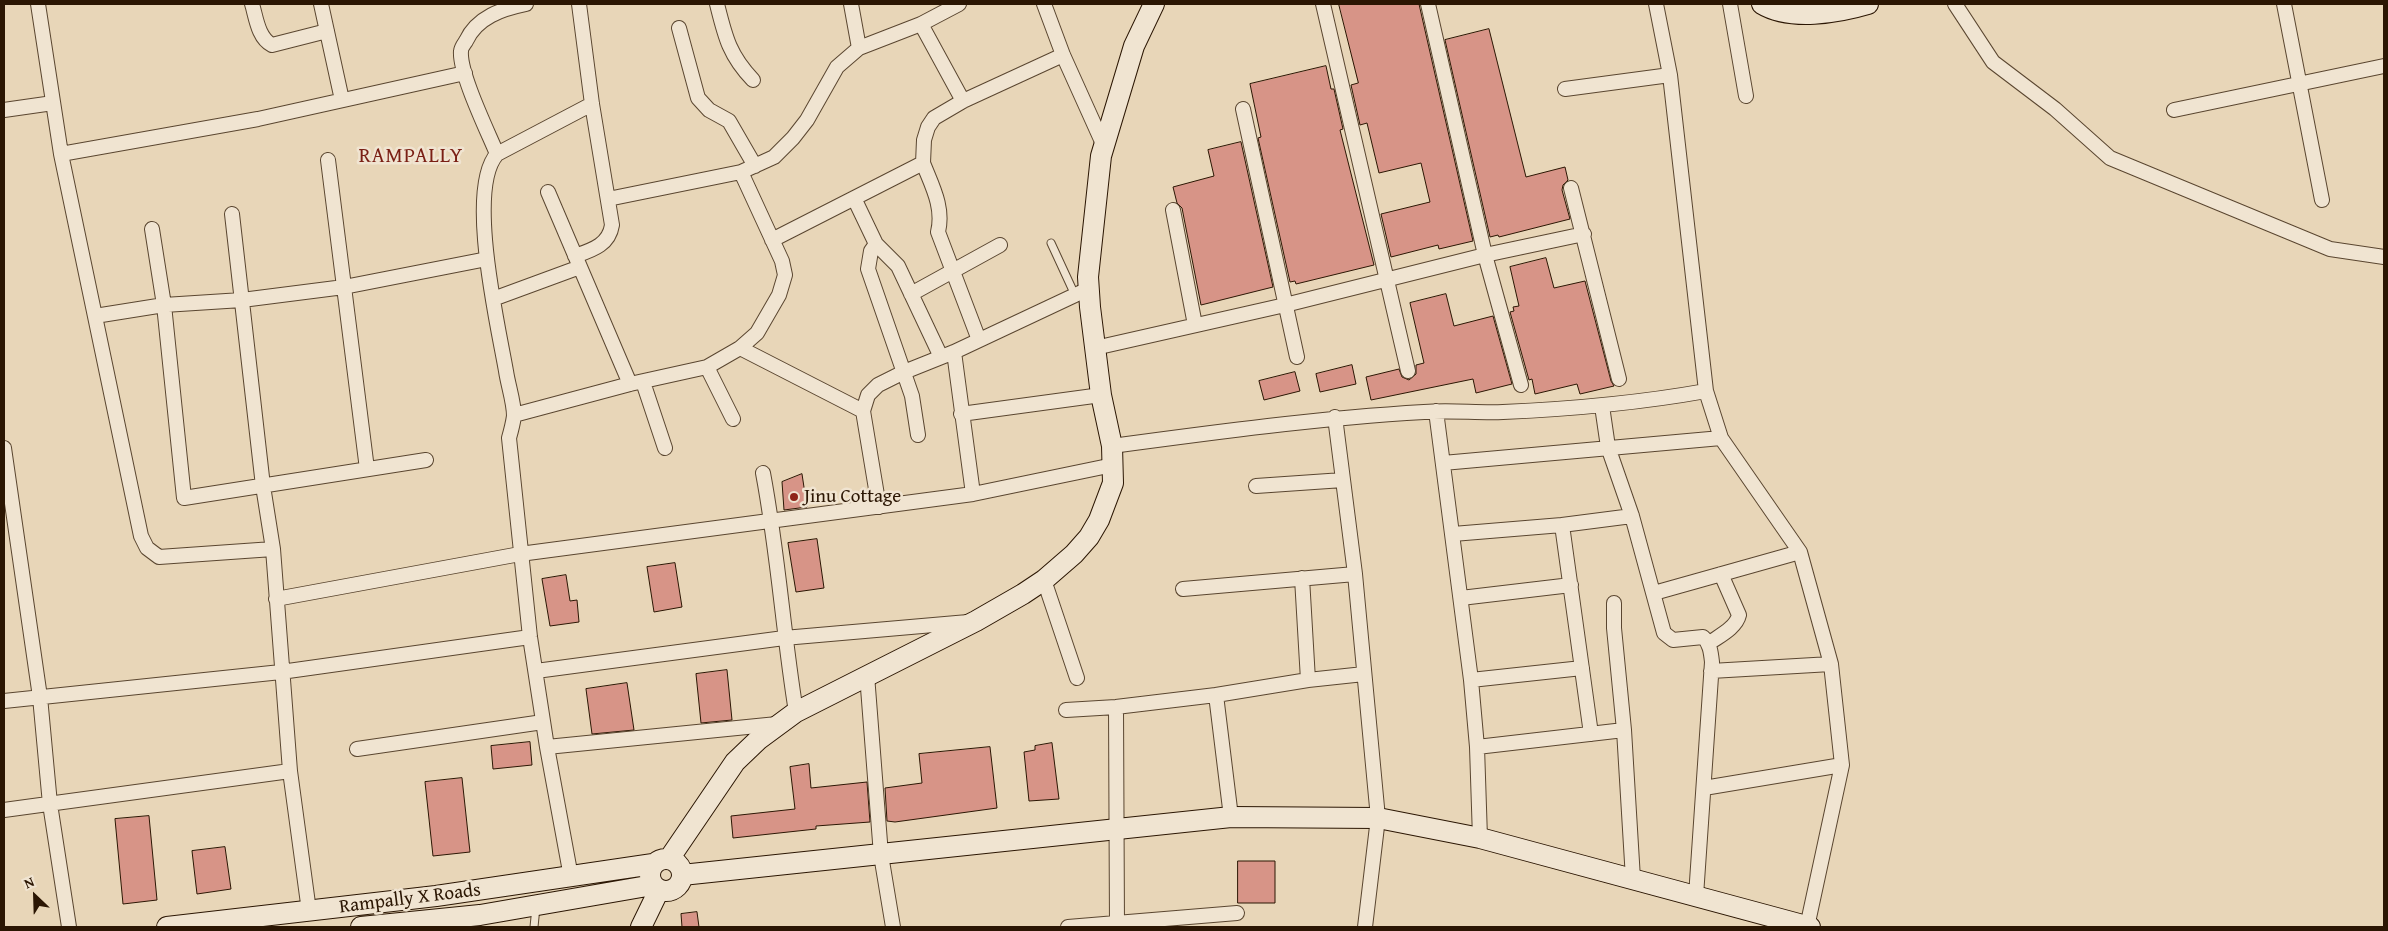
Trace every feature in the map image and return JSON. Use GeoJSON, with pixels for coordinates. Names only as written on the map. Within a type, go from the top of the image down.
{"type":"FeatureCollection","features":[{"type":"Feature","properties":{"kind":"main road"},"geometry":{"type":"LineString","coordinates":[[641,927],[656,888],[650,873],[661,862],[735,762],[778,724],[796,712],[867,675],[976,621],[1044,580],[1090,537],[1114,483],[1113,455],[1101,395],[1095,348],[1082,292],[1101,156],[1134,46],[1154,4]]}},
{"type":"Feature","properties":{"kind":"main road"},"geometry":{"type":"LineString","coordinates":[[1767,5],[1812,14],[1851,9],[1868,4]]}},
{"type":"Feature","properties":{"kind":"main road"},"geometry":{"type":"LineString","coordinates":[[682,876],[1231,817],[1378,818],[1480,838],[1696,896],[1782,924],[1808,927]]}},
{"type":"Feature","properties":{"kind":"main road"},"geometry":{"type":"LineString","coordinates":[[361,927],[481,918],[536,906],[656,888],[668,892],[674,890],[682,876],[679,865],[661,862]]}},
{"type":"Feature","properties":{"kind":"main road","name":"Rampally X Roads"},"geometry":{"type":"LineString","coordinates":[[167,927],[309,911],[571,877],[661,862]]}},
{"type":"Feature","properties":{"kind":"street"},"geometry":{"type":"LineString","coordinates":[[38,4],[61,154],[141,536],[147,548],[159,557],[273,549]]}},
{"type":"Feature","properties":{"kind":"street"},"geometry":{"type":"LineString","coordinates":[[252,4],[260,32],[266,42],[272,45],[327,31]]}},
{"type":"Feature","properties":{"kind":"street"},"geometry":{"type":"LineString","coordinates":[[321,4],[342,100]]}},
{"type":"Feature","properties":{"kind":"street"},"geometry":{"type":"LineString","coordinates":[[497,154],[465,73],[461,51],[468,35],[482,20],[499,11],[526,4]]}},
{"type":"Feature","properties":{"kind":"street"},"geometry":{"type":"LineString","coordinates":[[493,299],[578,262],[610,236],[612,225],[592,104],[580,4]]}},
{"type":"Feature","properties":{"kind":"street"},"geometry":{"type":"LineString","coordinates":[[717,4],[726,41],[732,55],[753,80]]}},
{"type":"Feature","properties":{"kind":"street"},"geometry":{"type":"LineString","coordinates":[[851,4],[859,48]]}},
{"type":"Feature","properties":{"kind":"street"},"geometry":{"type":"LineString","coordinates":[[608,199],[741,172],[774,157],[794,138],[807,120],[837,67],[859,48],[921,24],[959,4]]}},
{"type":"Feature","properties":{"kind":"street"},"geometry":{"type":"LineString","coordinates":[[1044,4],[1063,55],[1104,146]]}},
{"type":"Feature","properties":{"kind":"street"},"geometry":{"type":"LineString","coordinates":[[1323,4],[1408,371]]}},
{"type":"Feature","properties":{"kind":"street"},"geometry":{"type":"LineString","coordinates":[[1428,4],[1485,254],[1521,385]]}},
{"type":"Feature","properties":{"kind":"street"},"geometry":{"type":"LineString","coordinates":[[1656,4],[1670,75],[1706,391],[1721,438],[1800,552],[1831,664],[1842,765],[1808,927]]}},
{"type":"Feature","properties":{"kind":"street"},"geometry":{"type":"LineString","coordinates":[[1730,4],[1746,96]]}},
{"type":"Feature","properties":{"kind":"street"},"geometry":{"type":"LineString","coordinates":[[1955,4],[1993,62],[2055,109],[2110,158],[2330,249],[2384,257]]}},
{"type":"Feature","properties":{"kind":"street"},"geometry":{"type":"LineString","coordinates":[[2284,4],[2322,200]]}},
{"type":"Feature","properties":{"kind":"street"},"geometry":{"type":"LineString","coordinates":[[921,24],[963,101]]}},
{"type":"Feature","properties":{"kind":"street"},"geometry":{"type":"LineString","coordinates":[[679,28],[698,98],[709,110],[729,121],[755,166]]}},
{"type":"Feature","properties":{"kind":"street"},"geometry":{"type":"LineString","coordinates":[[979,340],[938,232],[941,218],[939,205],[923,163],[924,140],[928,127],[934,118],[963,101],[1063,55]]}},
{"type":"Feature","properties":{"kind":"street"},"geometry":{"type":"LineString","coordinates":[[2174,110],[2384,66]]}},
{"type":"Feature","properties":{"kind":"street"},"geometry":{"type":"LineString","coordinates":[[61,154],[258,119],[465,73]]}},
{"type":"Feature","properties":{"kind":"street"},"geometry":{"type":"LineString","coordinates":[[1565,90],[1670,75]]}},
{"type":"Feature","properties":{"kind":"street"},"geometry":{"type":"LineString","coordinates":[[4,110],[53,103]]}},
{"type":"Feature","properties":{"kind":"street"},"geometry":{"type":"LineString","coordinates":[[571,877],[547,747],[530,636],[509,438],[514,415],[493,299],[487,259],[484,217],[486,184],[491,161],[497,154],[592,104]]}},
{"type":"Feature","properties":{"kind":"street"},"geometry":{"type":"LineString","coordinates":[[1243,109],[1297,357]]}},
{"type":"Feature","properties":{"kind":"street"},"geometry":{"type":"LineString","coordinates":[[328,160],[367,469]]}},
{"type":"Feature","properties":{"kind":"street"},"geometry":{"type":"LineString","coordinates":[[772,240],[923,163]]}},
{"type":"Feature","properties":{"kind":"street"},"geometry":{"type":"LineString","coordinates":[[514,415],[636,383],[707,368],[740,348],[757,332],[779,294],[785,275],[782,261],[741,172]]}},
{"type":"Feature","properties":{"kind":"street"},"geometry":{"type":"LineString","coordinates":[[1570,188],[1584,234],[1619,379]]}},
{"type":"Feature","properties":{"kind":"street"},"geometry":{"type":"LineString","coordinates":[[548,192],[578,262],[665,448]]}},
{"type":"Feature","properties":{"kind":"street"},"geometry":{"type":"LineString","coordinates":[[854,198],[876,244],[898,266],[911,294],[948,354],[961,414],[973,494]]}},
{"type":"Feature","properties":{"kind":"street"},"geometry":{"type":"LineString","coordinates":[[1173,210],[1194,325]]}},
{"type":"Feature","properties":{"kind":"street"},"geometry":{"type":"LineString","coordinates":[[232,214],[263,486],[273,549],[290,770],[309,911]]}},
{"type":"Feature","properties":{"kind":"street"},"geometry":{"type":"LineString","coordinates":[[152,229],[164,306],[184,498],[426,460]]}},
{"type":"Feature","properties":{"kind":"street"},"geometry":{"type":"LineString","coordinates":[[1095,348],[1285,305],[1485,254],[1584,234]]}},
{"type":"Feature","properties":{"kind":"street"},"geometry":{"type":"LineString","coordinates":[[876,244],[871,251],[868,269],[884,320],[912,396],[918,435]]}},
{"type":"Feature","properties":{"kind":"street"},"geometry":{"type":"LineString","coordinates":[[911,294],[1000,245]]}},
{"type":"Feature","properties":{"kind":"street"},"geometry":{"type":"LineString","coordinates":[[94,316],[164,306],[242,300],[344,287],[487,259]]}},
{"type":"Feature","properties":{"kind":"street"},"geometry":{"type":"LineString","coordinates":[[879,507],[863,411],[868,396],[878,385],[1082,292]]}},
{"type":"Feature","properties":{"kind":"street"},"geometry":{"type":"LineString","coordinates":[[740,348],[863,411]]}},
{"type":"Feature","properties":{"kind":"street"},"geometry":{"type":"LineString","coordinates":[[707,368],[733,419]]}},
{"type":"Feature","properties":{"kind":"street"},"geometry":{"type":"LineString","coordinates":[[276,599],[520,554],[973,494],[1113,455],[1335,417],[1436,411],[1502,412],[1602,406],[1642,402],[1706,391]]}},
{"type":"Feature","properties":{"kind":"street"},"geometry":{"type":"LineString","coordinates":[[961,414],[1101,395]]}},
{"type":"Feature","properties":{"kind":"street"},"geometry":{"type":"LineString","coordinates":[[1602,406],[1608,447],[1632,516],[1654,593],[1659,620],[1667,637],[1673,640],[1703,637],[1708,644],[1712,671],[1696,896]]}},
{"type":"Feature","properties":{"kind":"street"},"geometry":{"type":"LineString","coordinates":[[1436,411],[1471,680],[1477,747],[1480,838]]}},
{"type":"Feature","properties":{"kind":"street"},"geometry":{"type":"LineString","coordinates":[[1335,417],[1355,574],[1378,818],[1365,927]]}},
{"type":"Feature","properties":{"kind":"street"},"geometry":{"type":"LineString","coordinates":[[1444,464],[1608,447],[1721,438]]}},
{"type":"Feature","properties":{"kind":"street"},"geometry":{"type":"LineString","coordinates":[[4,448],[6,473],[40,696],[50,804],[69,927]]}},
{"type":"Feature","properties":{"kind":"street"},"geometry":{"type":"LineString","coordinates":[[763,472],[772,522],[784,638],[796,712]]}},
{"type":"Feature","properties":{"kind":"street"},"geometry":{"type":"LineString","coordinates":[[1256,486],[1343,480]]}},
{"type":"Feature","properties":{"kind":"street"},"geometry":{"type":"LineString","coordinates":[[1453,534],[1562,525],[1632,516]]}},
{"type":"Feature","properties":{"kind":"street"},"geometry":{"type":"LineString","coordinates":[[1562,525],[1591,734]]}},
{"type":"Feature","properties":{"kind":"street"},"geometry":{"type":"LineString","coordinates":[[1654,593],[1800,552]]}},
{"type":"Feature","properties":{"kind":"street"},"geometry":{"type":"LineString","coordinates":[[1183,589],[1355,574]]}},
{"type":"Feature","properties":{"kind":"street"},"geometry":{"type":"LineString","coordinates":[[1708,644],[1728,630],[1738,620],[1739,615],[1722,574]]}},
{"type":"Feature","properties":{"kind":"street"},"geometry":{"type":"LineString","coordinates":[[1302,578],[1308,680]]}},
{"type":"Feature","properties":{"kind":"street"},"geometry":{"type":"LineString","coordinates":[[1044,580],[1077,678]]}},
{"type":"Feature","properties":{"kind":"street"},"geometry":{"type":"LineString","coordinates":[[1461,598],[1571,585]]}},
{"type":"Feature","properties":{"kind":"street"},"geometry":{"type":"LineString","coordinates":[[1614,603],[1614,628],[1624,730],[1633,879]]}},
{"type":"Feature","properties":{"kind":"street"},"geometry":{"type":"LineString","coordinates":[[536,671],[784,638],[976,621]]}},
{"type":"Feature","properties":{"kind":"street"},"geometry":{"type":"LineString","coordinates":[[4,701],[281,672],[530,636]]}},
{"type":"Feature","properties":{"kind":"street"},"geometry":{"type":"LineString","coordinates":[[1712,671],[1831,664]]}},
{"type":"Feature","properties":{"kind":"street"},"geometry":{"type":"LineString","coordinates":[[1471,680],[1582,668]]}},
{"type":"Feature","properties":{"kind":"street"},"geometry":{"type":"LineString","coordinates":[[1066,710],[1116,707],[1216,695],[1308,680],[1364,674]]}},
{"type":"Feature","properties":{"kind":"street"},"geometry":{"type":"LineString","coordinates":[[867,675],[881,855],[893,927]]}},
{"type":"Feature","properties":{"kind":"street"},"geometry":{"type":"LineString","coordinates":[[1216,695],[1231,817]]}},
{"type":"Feature","properties":{"kind":"street"},"geometry":{"type":"LineString","coordinates":[[1116,707],[1117,925]]}},
{"type":"Feature","properties":{"kind":"street"},"geometry":{"type":"LineString","coordinates":[[357,749],[543,722]]}},
{"type":"Feature","properties":{"kind":"street"},"geometry":{"type":"LineString","coordinates":[[547,747],[778,724]]}},
{"type":"Feature","properties":{"kind":"street"},"geometry":{"type":"LineString","coordinates":[[1477,747],[1624,730]]}},
{"type":"Feature","properties":{"kind":"street"},"geometry":{"type":"LineString","coordinates":[[1704,788],[1842,765]]}},
{"type":"Feature","properties":{"kind":"street"},"geometry":{"type":"LineString","coordinates":[[4,810],[290,770]]}},
{"type":"Feature","properties":{"kind":"street"},"geometry":{"type":"LineString","coordinates":[[1068,927],[1117,925],[1237,913]]}},
{"type":"Feature","properties":{"kind":"lane"},"geometry":{"type":"LineString","coordinates":[[1051,243],[1082,292]]}},
{"type":"Feature","properties":{"kind":"lane"},"geometry":{"type":"LineString","coordinates":[[534,927],[536,906]]}},
{"type":"Feature","properties":{"kind":"building"},"geometry":{"type":"Polygon","coordinates":[[[1339,4],[1419,4],[1473,241],[1439,249],[1438,245],[1391,257],[1381,214],[1430,202],[1421,163],[1379,173],[1367,123],[1360,125],[1351,85],[1358,83],[1339,4]]]}},
{"type":"Feature","properties":{"kind":"building"},"geometry":{"type":"Polygon","coordinates":[[[1489,29],[1526,177],[1565,167],[1568,180],[1563,185],[1562,190],[1570,219],[1499,237],[1498,235],[1490,237],[1445,40],[1489,29]]]}},
{"type":"Feature","properties":{"kind":"building"},"geometry":{"type":"Polygon","coordinates":[[[1326,66],[1331,89],[1334,89],[1343,129],[1340,130],[1374,265],[1296,284],[1295,281],[1290,282],[1258,138],[1261,137],[1250,84],[1326,66]]]}},
{"type":"Feature","properties":{"kind":"building"},"geometry":{"type":"Polygon","coordinates":[[[1241,142],[1273,287],[1201,305],[1182,208],[1177,203],[1173,187],[1214,176],[1208,150],[1241,142]]]}},
{"type":"Feature","properties":{"kind":"building"},"geometry":{"type":"Polygon","coordinates":[[[1546,258],[1554,288],[1585,281],[1611,381],[1614,386],[1580,394],[1577,384],[1535,394],[1532,379],[1529,380],[1510,312],[1514,311],[1513,307],[1519,306],[1510,267],[1546,258]]]}},
{"type":"Feature","properties":{"kind":"building"},"geometry":{"type":"Polygon","coordinates":[[[1446,294],[1454,326],[1493,316],[1512,384],[1476,393],[1473,379],[1371,400],[1366,377],[1399,369],[1402,377],[1409,380],[1416,374],[1416,365],[1424,363],[1410,303],[1446,294]]]}},
{"type":"Feature","properties":{"kind":"building"},"geometry":{"type":"Polygon","coordinates":[[[1352,365],[1356,384],[1320,392],[1316,374],[1352,365]]]}},
{"type":"Feature","properties":{"kind":"building"},"geometry":{"type":"Polygon","coordinates":[[[1295,372],[1300,391],[1264,400],[1259,381],[1295,372]]]}},
{"type":"Feature","properties":{"kind":"building","name":"Jinu Cottage"},"geometry":{"type":"Polygon","coordinates":[[[802,474],[807,507],[784,510],[782,482],[802,474]]]}},
{"type":"Feature","properties":{"kind":"building"},"geometry":{"type":"Polygon","coordinates":[[[817,539],[824,588],[796,592],[788,543],[817,539]]]}},
{"type":"Feature","properties":{"kind":"building"},"geometry":{"type":"Polygon","coordinates":[[[675,563],[682,607],[654,612],[647,567],[675,563]]]}},
{"type":"Feature","properties":{"kind":"building"},"geometry":{"type":"Polygon","coordinates":[[[566,575],[570,601],[577,600],[579,622],[550,626],[542,579],[566,575]]]}},
{"type":"Feature","properties":{"kind":"building"},"geometry":{"type":"Polygon","coordinates":[[[727,670],[732,720],[701,723],[696,674],[727,670]]]}},
{"type":"Feature","properties":{"kind":"building"},"geometry":{"type":"Polygon","coordinates":[[[627,683],[634,730],[592,734],[586,689],[627,683]]]}},
{"type":"Feature","properties":{"kind":"building"},"geometry":{"type":"Polygon","coordinates":[[[530,742],[532,765],[493,769],[491,746],[530,742]]]}},
{"type":"Feature","properties":{"kind":"building"},"geometry":{"type":"Polygon","coordinates":[[[1052,743],[1059,799],[1029,801],[1024,752],[1035,750],[1035,746],[1052,743]]]}},
{"type":"Feature","properties":{"kind":"building"},"geometry":{"type":"Polygon","coordinates":[[[990,747],[997,808],[895,822],[887,821],[885,788],[922,783],[919,754],[990,747]]]}},
{"type":"Feature","properties":{"kind":"building"},"geometry":{"type":"Polygon","coordinates":[[[809,764],[811,788],[867,782],[870,822],[816,826],[816,829],[733,838],[731,816],[795,809],[790,767],[809,764]]]}},
{"type":"Feature","properties":{"kind":"building"},"geometry":{"type":"Polygon","coordinates":[[[462,778],[470,852],[433,856],[425,782],[462,778]]]}},
{"type":"Feature","properties":{"kind":"building"},"geometry":{"type":"Polygon","coordinates":[[[149,816],[157,900],[123,904],[115,819],[149,816]]]}},
{"type":"Feature","properties":{"kind":"building"},"geometry":{"type":"Polygon","coordinates":[[[225,847],[231,889],[197,894],[192,851],[225,847]]]}},
{"type":"Feature","properties":{"kind":"building"},"geometry":{"type":"Polygon","coordinates":[[[1238,861],[1275,861],[1275,903],[1238,903],[1238,861]]]}},
{"type":"Feature","properties":{"kind":"building"},"geometry":{"type":"Polygon","coordinates":[[[697,912],[699,927],[682,927],[681,914],[697,912]]]}},
{"type":"Feature","properties":{"kind":"place","name":"Jinu Cottage"},"geometry":{"type":"Point","coordinates":[794,497]}},
{"type":"Feature","properties":{"kind":"district","name":"RAMPALLY"},"geometry":{"type":"Point","coordinates":[411,157]}}]}
